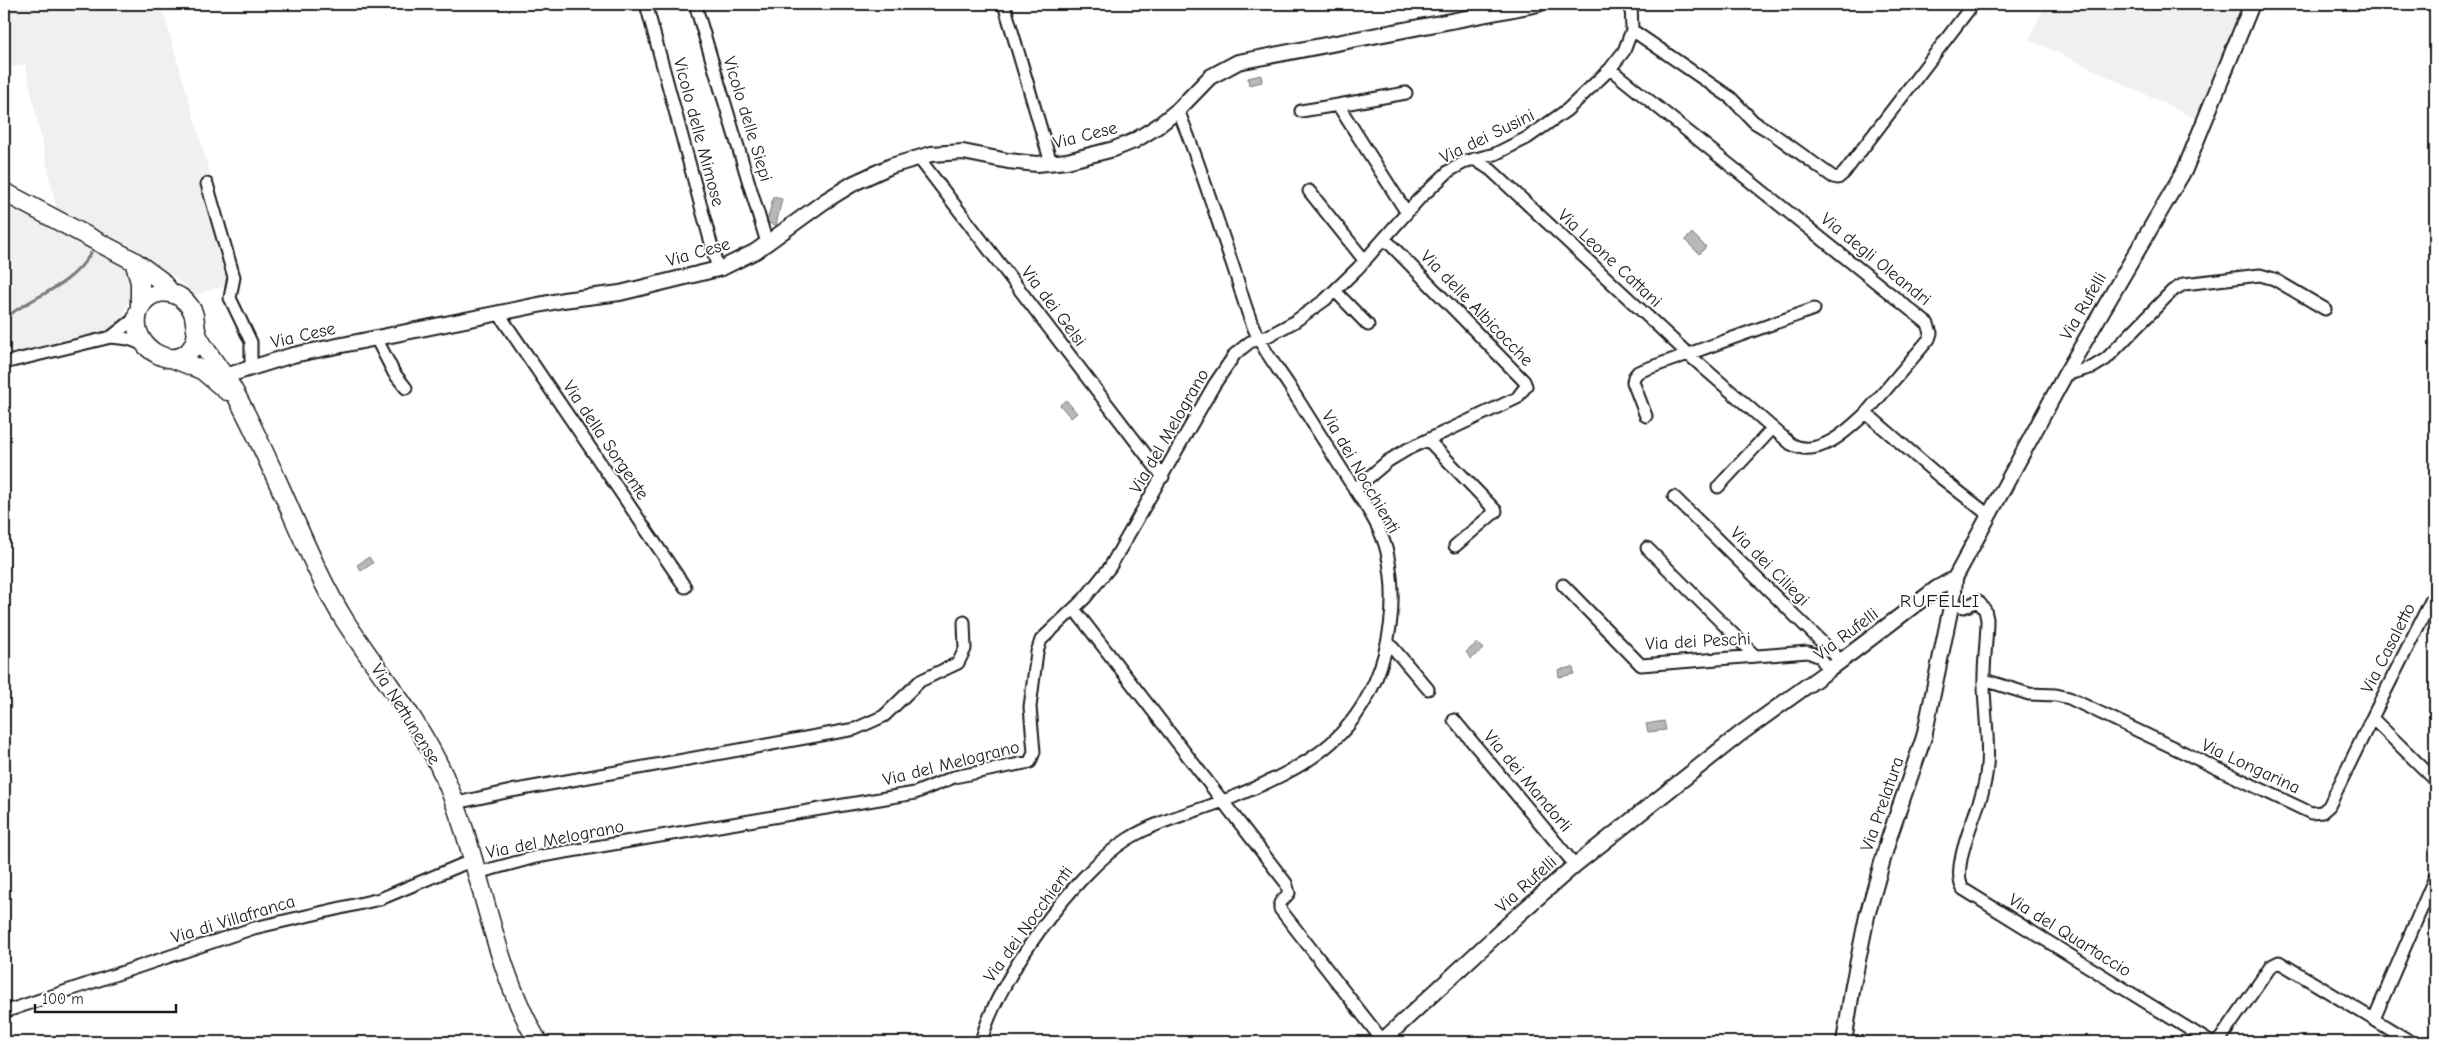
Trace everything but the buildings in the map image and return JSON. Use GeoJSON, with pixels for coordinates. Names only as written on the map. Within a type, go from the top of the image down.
{"type":"FeatureCollection","features":[{"type":"Feature","properties":{"kind":"main road","name":"Via Nettunense"},"geometry":{"type":"LineString","coordinates":[[4,192],[134,260],[160,280],[171,293],[186,303],[193,312],[197,333],[240,400],[330,595],[426,740],[456,804],[507,972],[518,1002],[538,1042]]}},
{"type":"Feature","properties":{"kind":"main road"},"geometry":{"type":"LineString","coordinates":[[134,260],[140,282],[138,330],[146,346]]}},
{"type":"Feature","properties":{"kind":"main road"},"geometry":{"type":"LineString","coordinates":[[139,312],[154,294],[171,293]]}},
{"type":"Feature","properties":{"kind":"main road"},"geometry":{"type":"LineString","coordinates":[[174,359],[187,352],[194,344],[197,333]]}},
{"type":"Feature","properties":{"kind":"main road","name":"Via Nettunense"},"geometry":{"type":"LineString","coordinates":[[146,346],[158,355],[202,370],[240,400]]}},
{"type":"Feature","properties":{"kind":"street","name":"Vicolo delle Mimose"},"geometry":{"type":"LineString","coordinates":[[646,4],[718,269]]}},
{"type":"Feature","properties":{"kind":"street","name":"Vicolo delle Siepi"},"geometry":{"type":"LineString","coordinates":[[696,4],[768,243]]}},
{"type":"Feature","properties":{"kind":"street"},"geometry":{"type":"LineString","coordinates":[[1004,4],[1051,163]]}},
{"type":"Feature","properties":{"kind":"street","name":"Via Cese"},"geometry":{"type":"LineString","coordinates":[[225,376],[293,355],[563,300],[620,293],[718,269],[744,258],[768,243],[819,205],[854,183],[878,171],[918,157],[940,152],[954,152],[1015,162],[1051,163],[1098,154],[1130,143],[1158,126],[1178,110],[1210,77],[1238,62],[1539,4]]}},
{"type":"Feature","properties":{"kind":"street","name":"Via dei Susini"},"geometry":{"type":"LineString","coordinates":[[1259,339],[1273,334],[1300,318],[1335,290],[1365,261],[1407,213],[1449,171],[1474,159],[1492,155],[1547,125],[1610,69],[1627,45],[1632,30],[1630,4]]}},
{"type":"Feature","properties":{"kind":"street"},"geometry":{"type":"LineString","coordinates":[[1632,30],[1731,98],[1754,122],[1833,178],[1838,178],[1844,173],[1974,4]]}},
{"type":"Feature","properties":{"kind":"street","name":"Via Rufelli"},"geometry":{"type":"LineString","coordinates":[[1382,1042],[1518,915],[1575,865],[1740,734],[1829,670],[1937,588],[1955,578],[2065,375],[2185,169],[2252,4]]}},
{"type":"Feature","properties":{"kind":"street","name":"Via degli Oleandri"},"geometry":{"type":"LineString","coordinates":[[1610,69],[1930,327],[1932,333],[1929,339],[1866,413]]}},
{"type":"Feature","properties":{"kind":"street"},"geometry":{"type":"LineString","coordinates":[[1300,111],[1406,93]]}},
{"type":"Feature","properties":{"kind":"street"},"geometry":{"type":"LineString","coordinates":[[1338,104],[1407,213]]}},
{"type":"Feature","properties":{"kind":"street","name":"Via dei Nocchienti"},"geometry":{"type":"LineString","coordinates":[[981,1042],[991,1010],[1004,985],[1058,908],[1093,867],[1119,845],[1142,831],[1224,801],[1295,768],[1336,738],[1366,697],[1378,672],[1388,642],[1392,596],[1388,557],[1380,532],[1355,489],[1259,339],[1178,110]]}},
{"type":"Feature","properties":{"kind":"street","name":"Via Leone Cattani"},"geometry":{"type":"LineString","coordinates":[[1492,155],[1498,172],[1508,187]]}},
{"type":"Feature","properties":{"kind":"street","name":"Via dei Gelsi"},"geometry":{"type":"LineString","coordinates":[[918,157],[1163,477]]}},
{"type":"Feature","properties":{"kind":"street","name":"Via Leone Cattani"},"geometry":{"type":"LineString","coordinates":[[1474,159],[1488,167],[1688,355],[1772,429],[1793,445],[1809,448],[1839,436],[1866,413]]}},
{"type":"Feature","properties":{"kind":"street"},"geometry":{"type":"LineString","coordinates":[[207,184],[234,277],[230,298],[251,342],[251,368]]}},
{"type":"Feature","properties":{"kind":"street"},"geometry":{"type":"LineString","coordinates":[[1309,191],[1365,261]]}},
{"type":"Feature","properties":{"kind":"street","name":"Via delle Albicocche"},"geometry":{"type":"LineString","coordinates":[[1355,489],[1388,461],[1517,398],[1523,393],[1526,384],[1385,239]]}},
{"type":"Feature","properties":{"kind":"street"},"geometry":{"type":"LineString","coordinates":[[2065,375],[2093,367],[2106,359],[2172,291],[2184,284],[2243,275],[2266,276],[2325,309]]}},
{"type":"Feature","properties":{"kind":"street"},"geometry":{"type":"LineString","coordinates":[[1335,290],[1368,325]]}},
{"type":"Feature","properties":{"kind":"street"},"geometry":{"type":"LineString","coordinates":[[1646,416],[1634,388],[1634,377],[1642,370],[1814,308]]}},
{"type":"Feature","properties":{"kind":"street"},"geometry":{"type":"LineString","coordinates":[[111,337],[139,312]]}},
{"type":"Feature","properties":{"kind":"street","name":"Via della Sorgente"},"geometry":{"type":"LineString","coordinates":[[499,314],[685,587]]}},
{"type":"Feature","properties":{"kind":"street"},"geometry":{"type":"LineString","coordinates":[[4,363],[111,337],[129,339],[146,346]]}},
{"type":"Feature","properties":{"kind":"street"},"geometry":{"type":"LineString","coordinates":[[376,338],[394,373],[406,388]]}},
{"type":"Feature","properties":{"kind":"street","name":"Via del Melograno"},"geometry":{"type":"LineString","coordinates":[[475,866],[915,793],[954,777],[1028,763],[1032,759],[1034,752],[1030,712],[1038,646],[1046,633],[1074,608],[1110,567],[1233,357],[1246,344],[1259,339]]}},
{"type":"Feature","properties":{"kind":"street"},"geometry":{"type":"LineString","coordinates":[[1866,413],[1940,477],[1990,516]]}},
{"type":"Feature","properties":{"kind":"street"},"geometry":{"type":"LineString","coordinates":[[1718,487],[1772,429]]}},
{"type":"Feature","properties":{"kind":"street"},"geometry":{"type":"LineString","coordinates":[[1428,440],[1496,511],[1455,546]]}},
{"type":"Feature","properties":{"kind":"street","name":"Via dei Ciliegi"},"geometry":{"type":"LineString","coordinates":[[1674,497],[1841,661]]}},
{"type":"Feature","properties":{"kind":"street"},"geometry":{"type":"LineString","coordinates":[[1647,548],[1755,656]]}},
{"type":"Feature","properties":{"kind":"street","name":"Via Prelatura"},"geometry":{"type":"LineString","coordinates":[[1844,1042],[1854,977],[1871,902],[1925,732],[1952,604],[1955,578]]}},
{"type":"Feature","properties":{"kind":"street","name":"Via dei Peschi"},"geometry":{"type":"LineString","coordinates":[[1563,585],[1641,665],[1808,652],[1820,657],[1829,670]]}},
{"type":"Feature","properties":{"kind":"street","name":"Via Casaletto"},"geometry":{"type":"LineString","coordinates":[[2372,718],[2435,593]]}},
{"type":"Feature","properties":{"kind":"street","name":"Via del Quartaccio"},"geometry":{"type":"LineString","coordinates":[[1952,604],[1964,608],[1978,601],[1986,610],[1987,629],[1984,680],[1987,764],[1984,786],[1962,861],[1960,880],[1965,891],[2210,1042],[2216,1042],[2221,1038],[2271,966],[2279,962],[2411,1042]]}},
{"type":"Feature","properties":{"kind":"street"},"geometry":{"type":"LineString","coordinates":[[1074,608],[1287,885],[1288,893],[1279,906],[1281,911],[1382,1042]]}},
{"type":"Feature","properties":{"kind":"street"},"geometry":{"type":"LineString","coordinates":[[456,804],[540,786],[855,729],[884,716],[920,681],[958,663],[966,649],[964,622]]}},
{"type":"Feature","properties":{"kind":"street"},"geometry":{"type":"LineString","coordinates":[[1388,642],[1428,689]]}},
{"type":"Feature","properties":{"kind":"street","name":"Via Longarina"},"geometry":{"type":"LineString","coordinates":[[1984,680],[2029,694],[2067,697],[2315,813],[2322,812],[2328,806],[2372,718]]}},
{"type":"Feature","properties":{"kind":"street"},"geometry":{"type":"LineString","coordinates":[[2372,718],[2435,780]]}},
{"type":"Feature","properties":{"kind":"street","name":"Via dei Mandorli"},"geometry":{"type":"LineString","coordinates":[[1454,720],[1575,865]]}},
{"type":"Feature","properties":{"kind":"street","name":"Via di Villafranca"},"geometry":{"type":"LineString","coordinates":[[4,1012],[254,928],[380,899],[475,866]]}},
{"type":"Feature","properties":{"kind":"street"},"geometry":{"type":"LineString","coordinates":[[2374,1019],[2435,877]]}},
{"type":"Feature","properties":{"kind":"shaded area"},"geometry":{"type":"Polygon","coordinates":[[[4,4],[161,4],[241,281],[194,295],[174,276],[57,211],[25,64],[4,69],[4,4]]]}},
{"type":"Feature","properties":{"kind":"shaded area"},"geometry":{"type":"Polygon","coordinates":[[[2046,4],[2244,4],[2199,120],[2029,39],[2046,4]]]}},
{"type":"Feature","properties":{"kind":"shaded area"},"geometry":{"type":"Polygon","coordinates":[[[1261,75],[1262,82],[1249,85],[1248,78],[1261,75]]]}},
{"type":"Feature","properties":{"kind":"shaded area"},"geometry":{"type":"Polygon","coordinates":[[[773,197],[782,199],[776,225],[767,223],[773,197]]]}},
{"type":"Feature","properties":{"kind":"shaded area"},"geometry":{"type":"Polygon","coordinates":[[[4,201],[85,246],[128,267],[132,292],[123,317],[113,331],[4,359],[4,201]]]}},
{"type":"Feature","properties":{"kind":"shaded area"},"geometry":{"type":"Polygon","coordinates":[[[1692,233],[1706,247],[1699,254],[1685,240],[1692,233]]]}},
{"type":"Feature","properties":{"kind":"shaded area"},"geometry":{"type":"Polygon","coordinates":[[[1066,400],[1077,413],[1071,418],[1060,405],[1066,400]]]}},
{"type":"Feature","properties":{"kind":"shaded area"},"geometry":{"type":"Polygon","coordinates":[[[369,557],[373,563],[361,571],[357,565],[369,557]]]}},
{"type":"Feature","properties":{"kind":"shaded area"},"geometry":{"type":"Polygon","coordinates":[[[1477,643],[1483,649],[1471,659],[1466,652],[1477,643]]]}},
{"type":"Feature","properties":{"kind":"shaded area"},"geometry":{"type":"Polygon","coordinates":[[[1573,667],[1574,674],[1559,677],[1558,670],[1573,667]]]}},
{"type":"Feature","properties":{"kind":"shaded area"},"geometry":{"type":"Polygon","coordinates":[[[1664,721],[1666,730],[1648,732],[1646,724],[1664,721]]]}},
{"type":"Feature","properties":{"kind":"waterway"},"geometry":{"type":"LineString","coordinates":[[4,319],[61,284],[82,265],[91,253]]}},
{"type":"Feature","properties":{"kind":"district","name":"RUFELLI"},"geometry":{"type":"Point","coordinates":[1940,600]}}]}
